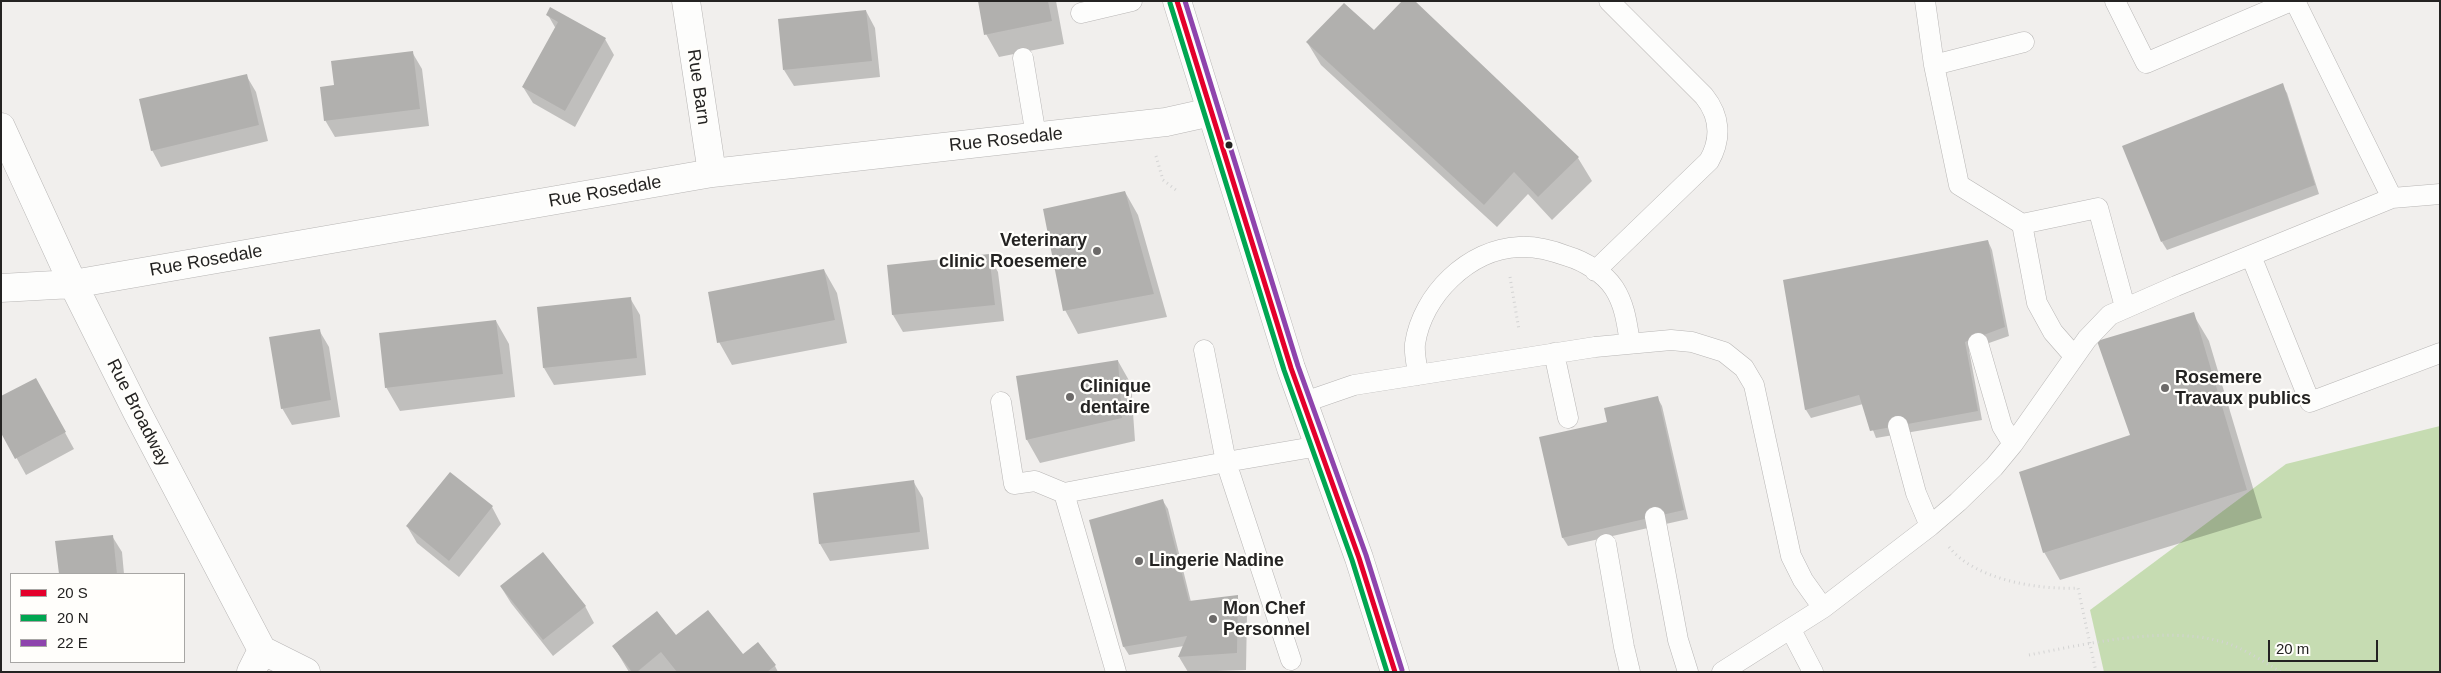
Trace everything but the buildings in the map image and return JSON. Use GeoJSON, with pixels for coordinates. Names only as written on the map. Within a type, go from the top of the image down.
{"type":"FeatureCollection","features":[{"type":"Feature","properties":{"kind":"street","name":"Rue Barn"},"geometry":{"type":"LineString","coordinates":[[686,1],[712,173]]}},
{"type":"Feature","properties":{"kind":"street"},"geometry":{"type":"LineString","coordinates":[[1177,1],[1302,402],[1375,603],[1396,672]]}},
{"type":"Feature","properties":{"kind":"street","name":"Rue Rosedale"},"geometry":{"type":"LineString","coordinates":[[1,288],[73,284],[712,173],[1166,122],[1211,112]]}},
{"type":"Feature","properties":{"kind":"street","name":"Rue Broadway"},"geometry":{"type":"LineString","coordinates":[[1,127],[73,284],[257,661],[306,672]]}},
{"type":"Feature","properties":{"kind":"lane"},"geometry":{"type":"LineString","coordinates":[[1082,13],[1132,1]]}},
{"type":"Feature","properties":{"kind":"lane"},"geometry":{"type":"LineString","coordinates":[[1595,271],[1709,161],[1717,142],[1718,132],[1715,112],[1704,96],[1609,1]]}},
{"type":"Feature","properties":{"kind":"lane"},"geometry":{"type":"LineString","coordinates":[[1925,1],[1934,65],[1959,186],[2022,224],[2098,208],[2124,307]]}},
{"type":"Feature","properties":{"kind":"lane"},"geometry":{"type":"LineString","coordinates":[[2115,1],[2146,63],[2291,1]]}},
{"type":"Feature","properties":{"kind":"lane"},"geometry":{"type":"LineString","coordinates":[[2295,1],[2392,198]]}},
{"type":"Feature","properties":{"kind":"lane"},"geometry":{"type":"LineString","coordinates":[[1934,65],[2024,42]]}},
{"type":"Feature","properties":{"kind":"lane"},"geometry":{"type":"LineString","coordinates":[[1023,58],[1036,136]]}},
{"type":"Feature","properties":{"kind":"lane"},"geometry":{"type":"LineString","coordinates":[[1722,672],[1823,608],[1930,526],[1976,484],[2013,444],[2096,327],[2110,316],[2124,307],[2392,198],[2440,194]]}},
{"type":"Feature","properties":{"kind":"lane"},"geometry":{"type":"LineString","coordinates":[[2022,224],[2037,303],[2052,332],[2074,356]]}},
{"type":"Feature","properties":{"kind":"lane"},"geometry":{"type":"LineString","coordinates":[[1418,375],[1415,345],[1423,315],[1444,285],[1468,265],[1483,256],[1504,249],[1545,248],[1575,258],[1595,271],[1613,286],[1618,296],[1624,310],[1630,343]]}},
{"type":"Feature","properties":{"kind":"lane"},"geometry":{"type":"LineString","coordinates":[[2251,256],[2310,402],[2440,353]]}},
{"type":"Feature","properties":{"kind":"lane"},"geometry":{"type":"LineString","coordinates":[[1302,402],[1354,385],[1554,353],[1670,340],[1711,346],[1734,360],[1750,376],[1754,385],[1791,556],[1803,580],[1823,608]]}},
{"type":"Feature","properties":{"kind":"lane"},"geometry":{"type":"LineString","coordinates":[[1978,343],[2002,426],[2013,444]]}},
{"type":"Feature","properties":{"kind":"lane"},"geometry":{"type":"LineString","coordinates":[[1204,350],[1226,462],[1291,660]]}},
{"type":"Feature","properties":{"kind":"lane"},"geometry":{"type":"LineString","coordinates":[[1554,353],[1568,418]]}},
{"type":"Feature","properties":{"kind":"lane"},"geometry":{"type":"LineString","coordinates":[[1001,402],[1014,484],[1035,481],[1064,493],[1319,446]]}},
{"type":"Feature","properties":{"kind":"lane"},"geometry":{"type":"LineString","coordinates":[[1898,426],[1916,493],[1930,526]]}},
{"type":"Feature","properties":{"kind":"lane"},"geometry":{"type":"LineString","coordinates":[[1064,493],[1116,672]]}},
{"type":"Feature","properties":{"kind":"lane"},"geometry":{"type":"LineString","coordinates":[[1655,517],[1678,640],[1688,672]]}},
{"type":"Feature","properties":{"kind":"lane"},"geometry":{"type":"LineString","coordinates":[[1606,544],[1630,672]]}},
{"type":"Feature","properties":{"kind":"lane"},"geometry":{"type":"LineString","coordinates":[[1791,630],[1813,672]]}},
{"type":"Feature","properties":{"kind":"path"},"geometry":{"type":"LineString","coordinates":[[1154,150],[1163,180],[1176,190]]}},
{"type":"Feature","properties":{"kind":"path"},"geometry":{"type":"LineString","coordinates":[[1509,269],[1514,305]]}},
{"type":"Feature","properties":{"kind":"path"},"geometry":{"type":"LineString","coordinates":[[1946,544],[1965,561],[2009,581],[2035,586],[2078,588],[2096,672]]}},
{"type":"Feature","properties":{"kind":"path"},"geometry":{"type":"LineString","coordinates":[[2029,655],[2090,643],[2160,636],[2194,636],[2221,641],[2281,672]]}},
{"type":"Feature","properties":{"kind":"green space"},"geometry":{"type":"Polygon","coordinates":[[[2440,426],[2440,672],[2104,672],[2090,610],[2286,464],[2440,426]]]}},
{"type":"Feature","properties":{"kind":"transit line"},"geometry":{"type":"LineString","coordinates":[[1177,1],[1291,368],[1359,558],[1395,672]]}},
{"type":"Feature","properties":{"kind":"transit line"},"geometry":{"type":"LineString","coordinates":[[1185,1],[1298,366],[1366,555],[1402,670]]}},
{"type":"Feature","properties":{"kind":"transit line"},"geometry":{"type":"LineString","coordinates":[[1170,3],[1284,370],[1352,560],[1387,672]]}},
{"type":"Feature","properties":{"kind":"place","name":"Veterinary clinic Roesemere"},"geometry":{"type":"Point","coordinates":[1097,251]}},
{"type":"Feature","properties":{"kind":"place","name":"Rosemere Travaux publics"},"geometry":{"type":"Point","coordinates":[2165,388]}},
{"type":"Feature","properties":{"kind":"place","name":"Clinique dentaire"},"geometry":{"type":"Point","coordinates":[1070,397]}},
{"type":"Feature","properties":{"kind":"place","name":"Lingerie Nadine"},"geometry":{"type":"Point","coordinates":[1139,561]}},
{"type":"Feature","properties":{"kind":"place","name":"Mon Chef Personnel"},"geometry":{"type":"Point","coordinates":[1213,619]}}]}
